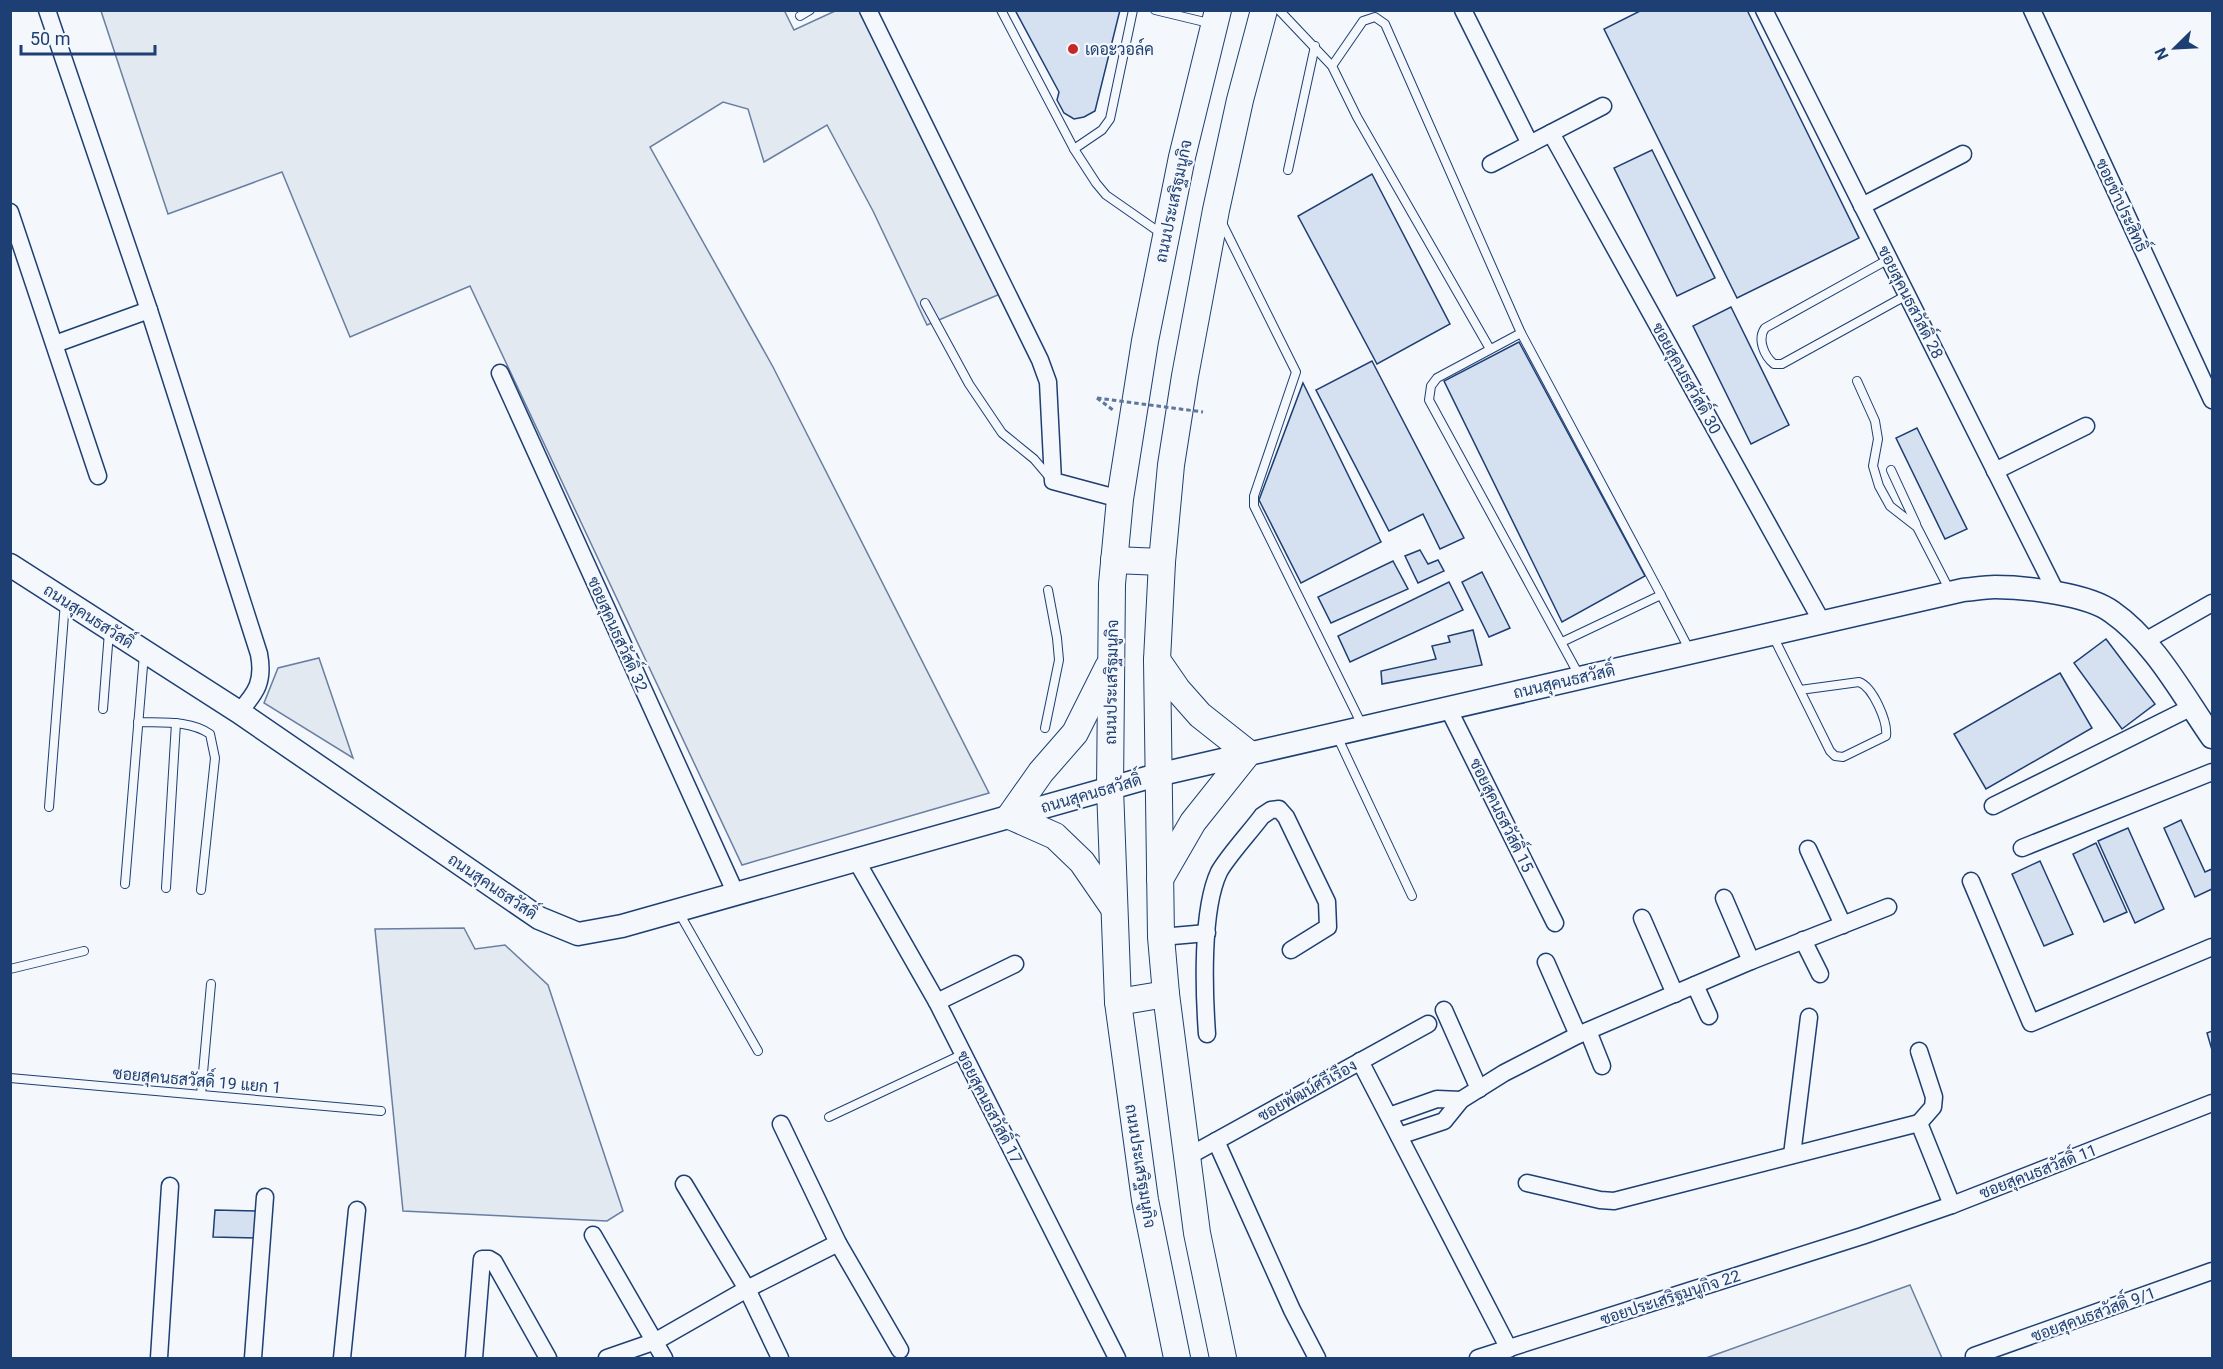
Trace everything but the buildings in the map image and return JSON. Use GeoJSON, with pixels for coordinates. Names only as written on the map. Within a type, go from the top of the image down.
{"type":"FeatureCollection","features":[{"type":"Feature","properties":{"kind":"main road"},"geometry":{"type":"LineString","coordinates":[[1223,1359],[1197,1233],[1166,994],[1161,937],[1157,660],[1162,562],[1171,465],[1216,210],[1240,100],[1264,10]]}},
{"type":"Feature","properties":{"kind":"main road","name":"ถนนประเสริฐมนูกิจ"},"geometry":{"type":"LineString","coordinates":[[1177,1359],[1145,1200],[1118,1002],[1110,788],[1110,661],[1114,561],[1120,499],[1137,388],[1194,102],[1216,18]]}},
{"type":"Feature","properties":{"kind":"main road"},"geometry":{"type":"LineString","coordinates":[[1114,561],[1162,562]]}},
{"type":"Feature","properties":{"kind":"main road","name":"ถนนสุคนธสวัสดิ์"},"geometry":{"type":"LineString","coordinates":[[10,565],[239,712],[539,918],[578,934],[622,926],[1157,775],[1951,593],[1994,587],[2025,588],[2057,594],[2111,610],[2145,641],[2212,737]]}},
{"type":"Feature","properties":{"kind":"main road"},"geometry":{"type":"LineString","coordinates":[[1157,660],[1176,689],[1200,715],[1248,753],[1193,822],[1160,880]]}},
{"type":"Feature","properties":{"kind":"main road"},"geometry":{"type":"LineString","coordinates":[[1110,661],[1075,733],[1041,772],[1010,816],[1055,836],[1082,862],[1113,907]]}},
{"type":"Feature","properties":{"kind":"main road"},"geometry":{"type":"LineString","coordinates":[[1118,1002],[1166,994]]}},
{"type":"Feature","properties":{"kind":"street"},"geometry":{"type":"LineString","coordinates":[[47,10],[149,310],[259,654],[261,679],[251,699],[239,712]]}},
{"type":"Feature","properties":{"kind":"street"},"geometry":{"type":"LineString","coordinates":[[868,10],[1040,360],[1048,382],[1053,481],[1120,499]]}},
{"type":"Feature","properties":{"kind":"street"},"geometry":{"type":"LineString","coordinates":[[1463,10],[1530,144]]}},
{"type":"Feature","properties":{"kind":"street","name":"ซอยสุคนธสวัสดิ์ 28"},"geometry":{"type":"LineString","coordinates":[[1764,10],[2057,594]]}},
{"type":"Feature","properties":{"kind":"street","name":"ซอยขำประสิทธิ์"},"geometry":{"type":"LineString","coordinates":[[2032,10],[2212,400]]}},
{"type":"Feature","properties":{"kind":"street"},"geometry":{"type":"LineString","coordinates":[[1491,164],[1603,106]]}},
{"type":"Feature","properties":{"kind":"street","name":"ซอยสุคนธสวัสดิ์ 30"},"geometry":{"type":"LineString","coordinates":[[1551,133],[1822,622]]}},
{"type":"Feature","properties":{"kind":"street"},"geometry":{"type":"LineString","coordinates":[[1862,206],[1963,154]]}},
{"type":"Feature","properties":{"kind":"street"},"geometry":{"type":"LineString","coordinates":[[10,212],[98,476]]}},
{"type":"Feature","properties":{"kind":"street"},"geometry":{"type":"LineString","coordinates":[[55,344],[149,310]]}},
{"type":"Feature","properties":{"kind":"street","name":"ซอยสุคนธสวัสดิ์ 32"},"geometry":{"type":"LineString","coordinates":[[500,374],[736,894]]}},
{"type":"Feature","properties":{"kind":"street"},"geometry":{"type":"LineString","coordinates":[[1995,471],[2086,426]]}},
{"type":"Feature","properties":{"kind":"street"},"geometry":{"type":"LineString","coordinates":[[2145,641],[2212,603]]}},
{"type":"Feature","properties":{"kind":"street"},"geometry":{"type":"LineString","coordinates":[[1993,807],[2192,707]]}},
{"type":"Feature","properties":{"kind":"street","name":"ซอยสุคนธสวัสดิ์ 15"},"geometry":{"type":"LineString","coordinates":[[1448,708],[1555,923]]}},
{"type":"Feature","properties":{"kind":"street"},"geometry":{"type":"LineString","coordinates":[[2022,848],[2212,772]]}},
{"type":"Feature","properties":{"kind":"street"},"geometry":{"type":"LineString","coordinates":[[1208,1034],[1207,933],[1210,907],[1220,872],[1262,816],[1271,810],[1279,809],[1286,817],[1327,902],[1329,915],[1328,927],[1291,950]]}},
{"type":"Feature","properties":{"kind":"street"},"geometry":{"type":"LineString","coordinates":[[1808,849],[1843,925]]}},
{"type":"Feature","properties":{"kind":"street","name":"ซอยสุคนธสวัสดิ์ 17"},"geometry":{"type":"LineString","coordinates":[[856,860],[937,1002],[1117,1359]]}},
{"type":"Feature","properties":{"kind":"street"},"geometry":{"type":"LineString","coordinates":[[1971,881],[2031,1023],[2212,947]]}},
{"type":"Feature","properties":{"kind":"street"},"geometry":{"type":"LineString","coordinates":[[1724,898],[1751,961]]}},
{"type":"Feature","properties":{"kind":"street"},"geometry":{"type":"LineString","coordinates":[[1399,1136],[1444,1121],[1461,1100],[1504,1073],[1583,1033],[1751,961],[1888,907]]}},
{"type":"Feature","properties":{"kind":"street"},"geometry":{"type":"LineString","coordinates":[[1642,918],[1675,994]]}},
{"type":"Feature","properties":{"kind":"street"},"geometry":{"type":"LineString","coordinates":[[1161,937],[1207,933]]}},
{"type":"Feature","properties":{"kind":"street"},"geometry":{"type":"LineString","coordinates":[[1803,940],[1820,974]]}},
{"type":"Feature","properties":{"kind":"street"},"geometry":{"type":"LineString","coordinates":[[1546,962],[1602,1066]]}},
{"type":"Feature","properties":{"kind":"street"},"geometry":{"type":"LineString","coordinates":[[937,1002],[1015,964]]}},
{"type":"Feature","properties":{"kind":"street"},"geometry":{"type":"LineString","coordinates":[[1695,985],[1709,1016]]}},
{"type":"Feature","properties":{"kind":"street"},"geometry":{"type":"LineString","coordinates":[[1444,1011],[1479,1089]]}},
{"type":"Feature","properties":{"kind":"street"},"geometry":{"type":"LineString","coordinates":[[1792,1155],[1809,1017]]}},
{"type":"Feature","properties":{"kind":"street","name":"ซอยพัฒน์ศรีเรือง"},"geometry":{"type":"LineString","coordinates":[[1187,1157],[1428,1024]]}},
{"type":"Feature","properties":{"kind":"street"},"geometry":{"type":"LineString","coordinates":[[1527,1183],[1600,1200],[1614,1201],[1919,1122],[1933,1107],[1934,1097],[1919,1051]]}},
{"type":"Feature","properties":{"kind":"street"},"geometry":{"type":"LineString","coordinates":[[1360,1061],[1509,1348]]}},
{"type":"Feature","properties":{"kind":"street"},"geometry":{"type":"LineString","coordinates":[[1389,1116],[1437,1099],[1461,1100]]}},
{"type":"Feature","properties":{"kind":"street","name":"ซอยสุคนธสวัสดิ์ 11"},"geometry":{"type":"LineString","coordinates":[[1862,1236],[1952,1205],[2212,1103]]}},
{"type":"Feature","properties":{"kind":"street"},"geometry":{"type":"LineString","coordinates":[[1919,1122],[1952,1205]]}},
{"type":"Feature","properties":{"kind":"street"},"geometry":{"type":"LineString","coordinates":[[781,1124],[838,1243],[900,1350]]}},
{"type":"Feature","properties":{"kind":"street"},"geometry":{"type":"LineString","coordinates":[[1216,1141],[1292,1310],[1317,1359]]}},
{"type":"Feature","properties":{"kind":"street"},"geometry":{"type":"LineString","coordinates":[[684,1184],[747,1289],[780,1359]]}},
{"type":"Feature","properties":{"kind":"street"},"geometry":{"type":"LineString","coordinates":[[159,1359],[170,1186]]}},
{"type":"Feature","properties":{"kind":"street"},"geometry":{"type":"LineString","coordinates":[[253,1359],[265,1197]]}},
{"type":"Feature","properties":{"kind":"street"},"geometry":{"type":"LineString","coordinates":[[342,1359],[357,1210]]}},
{"type":"Feature","properties":{"kind":"street"},"geometry":{"type":"LineString","coordinates":[[593,1235],[656,1341],[664,1359]]}},
{"type":"Feature","properties":{"kind":"street","name":"ซอยประเสริฐมนูกิจ 22"},"geometry":{"type":"LineString","coordinates":[[1478,1359],[1862,1236]]}},
{"type":"Feature","properties":{"kind":"street"},"geometry":{"type":"LineString","coordinates":[[607,1359],[656,1341],[747,1289],[838,1243]]}},
{"type":"Feature","properties":{"kind":"street"},"geometry":{"type":"LineString","coordinates":[[474,1359],[482,1259],[486,1258],[494,1262],[548,1359]]}},
{"type":"Feature","properties":{"kind":"street","name":"ซอยสุคนธสวัสดิ์ 9/1"},"geometry":{"type":"LineString","coordinates":[[1974,1356],[2212,1271]]}},
{"type":"Feature","properties":{"kind":"lane"},"geometry":{"type":"LineString","coordinates":[[800,16],[810,10]]}},
{"type":"Feature","properties":{"kind":"lane"},"geometry":{"type":"LineString","coordinates":[[1001,10],[1074,149],[1106,195],[1166,236]]}},
{"type":"Feature","properties":{"kind":"lane"},"geometry":{"type":"LineString","coordinates":[[1074,149],[1092,138],[1110,119],[1133,10]]}},
{"type":"Feature","properties":{"kind":"lane"},"geometry":{"type":"LineString","coordinates":[[1155,10],[1216,18]]}},
{"type":"Feature","properties":{"kind":"lane"},"geometry":{"type":"LineString","coordinates":[[1279,10],[1332,66],[1357,117],[1490,349]]}},
{"type":"Feature","properties":{"kind":"lane"},"geometry":{"type":"LineString","coordinates":[[1332,66],[1363,21],[1375,17],[1385,24],[1521,333],[1691,652]]}},
{"type":"Feature","properties":{"kind":"lane"},"geometry":{"type":"LineString","coordinates":[[1288,170],[1315,46]]}},
{"type":"Feature","properties":{"kind":"lane"},"geometry":{"type":"LineString","coordinates":[[1216,210],[1296,372],[1254,496],[1254,506],[1363,727]]}},
{"type":"Feature","properties":{"kind":"lane"},"geometry":{"type":"LineString","coordinates":[[1889,259],[1765,328],[1760,334],[1769,360],[1774,364],[1782,364],[1907,295]]}},
{"type":"Feature","properties":{"kind":"lane"},"geometry":{"type":"LineString","coordinates":[[925,303],[969,384],[1002,433],[1034,459],[1053,481]]}},
{"type":"Feature","properties":{"kind":"lane"},"geometry":{"type":"LineString","coordinates":[[1521,333],[1437,378],[1431,386],[1429,400],[1580,678]]}},
{"type":"Feature","properties":{"kind":"lane"},"geometry":{"type":"LineString","coordinates":[[1857,381],[1875,421],[1878,439],[1873,466],[1879,486],[1890,506],[1917,527]]}},
{"type":"Feature","properties":{"kind":"lane"},"geometry":{"type":"LineString","coordinates":[[1890,470],[1951,593]]}},
{"type":"Feature","properties":{"kind":"lane"},"geometry":{"type":"LineString","coordinates":[[1045,729],[1059,660],[1048,590]]}},
{"type":"Feature","properties":{"kind":"lane"},"geometry":{"type":"LineString","coordinates":[[1562,642],[1661,595]]}},
{"type":"Feature","properties":{"kind":"lane"},"geometry":{"type":"LineString","coordinates":[[49,807],[65,600]]}},
{"type":"Feature","properties":{"kind":"lane"},"geometry":{"type":"LineString","coordinates":[[103,709],[110,629]]}},
{"type":"Feature","properties":{"kind":"lane"},"geometry":{"type":"LineString","coordinates":[[1771,634],[1830,751],[1835,756],[1843,757],[1886,736],[1887,728],[1865,684],[1859,682],[1800,690]]}},
{"type":"Feature","properties":{"kind":"lane"},"geometry":{"type":"LineString","coordinates":[[125,884],[144,651]]}},
{"type":"Feature","properties":{"kind":"lane"},"geometry":{"type":"LineString","coordinates":[[138,722],[176,723],[200,727],[210,734],[215,758],[201,890]]}},
{"type":"Feature","properties":{"kind":"lane"},"geometry":{"type":"LineString","coordinates":[[166,888],[176,723]]}},
{"type":"Feature","properties":{"kind":"lane"},"geometry":{"type":"LineString","coordinates":[[1336,734],[1412,896]]}},
{"type":"Feature","properties":{"kind":"lane"},"geometry":{"type":"LineString","coordinates":[[677,910],[758,1051]]}},
{"type":"Feature","properties":{"kind":"lane"},"geometry":{"type":"LineString","coordinates":[[10,969],[84,951]]}},
{"type":"Feature","properties":{"kind":"lane"},"geometry":{"type":"LineString","coordinates":[[201,1095],[211,984]]}},
{"type":"Feature","properties":{"kind":"lane"},"geometry":{"type":"LineString","coordinates":[[829,1117],[963,1054]]}},
{"type":"Feature","properties":{"kind":"lane","name":"ซอยสุคนธสวัสดิ์ 19 แยก 1"},"geometry":{"type":"LineString","coordinates":[[10,1078],[381,1111]]}},
{"type":"Feature","properties":{"kind":"path"},"geometry":{"type":"LineString","coordinates":[[1097,398],[1203,412]]}},
{"type":"Feature","properties":{"kind":"shaded area"},"geometry":{"type":"Polygon","coordinates":[[[784,10],[794,30],[835,11],[860,11],[1000,294],[927,325],[873,211],[827,125],[764,162],[748,109],[723,102],[650,147],[773,367],[989,793],[742,865],[470,286],[350,337],[282,172],[168,214],[101,11],[784,10]]]}},
{"type":"Feature","properties":{"kind":"shaded area"},"geometry":{"type":"Polygon","coordinates":[[[319,658],[353,758],[264,703],[278,668],[319,658]]]}},
{"type":"Feature","properties":{"kind":"shaded area"},"geometry":{"type":"Polygon","coordinates":[[[464,928],[475,949],[505,945],[548,985],[623,1211],[607,1221],[403,1211],[375,929],[464,928]]]}},
{"type":"Feature","properties":{"kind":"shaded area"},"geometry":{"type":"Polygon","coordinates":[[[1910,1285],[1942,1358],[1706,1358],[1910,1285]]]}},
{"type":"Feature","properties":{"kind":"place","name":"เดอะวอล์ค"},"geometry":{"type":"Point","coordinates":[1073,49]}}]}
